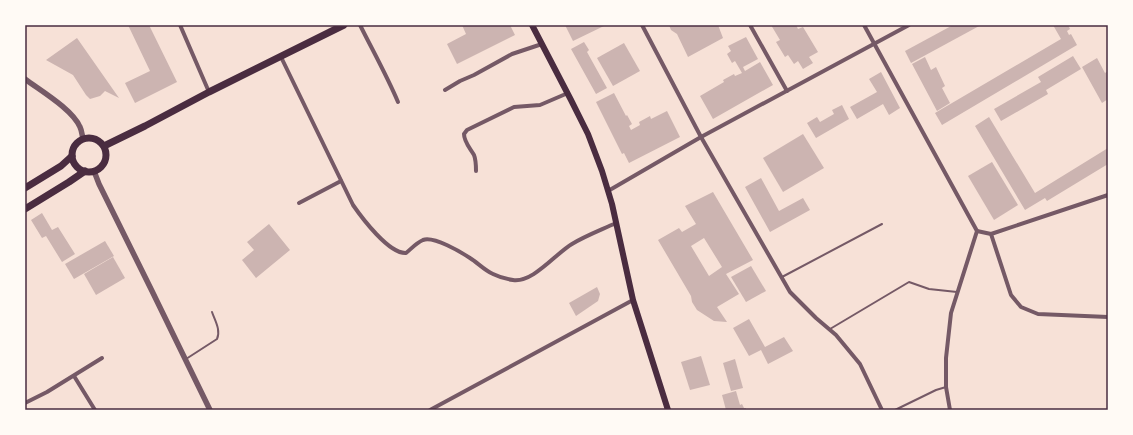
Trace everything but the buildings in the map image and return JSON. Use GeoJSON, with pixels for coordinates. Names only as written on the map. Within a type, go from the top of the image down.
{"type":"FeatureCollection","features":[{"type":"Feature","properties":{"kind":"main road"},"geometry":{"type":"LineString","coordinates":[[104,146],[344,25]]}},
{"type":"Feature","properties":{"kind":"main road"},"geometry":{"type":"LineString","coordinates":[[532,25],[588,134],[602,171],[608,190],[634,300],[668,410]]}},
{"type":"Feature","properties":{"kind":"main road"},"geometry":{"type":"LineString","coordinates":[[25,188],[61,166],[72,156],[75,146],[83,139],[87,138],[98,140],[104,146],[106,159],[101,167],[94,171],[85,171],[76,165],[72,156]]}},
{"type":"Feature","properties":{"kind":"main road"},"geometry":{"type":"LineString","coordinates":[[25,209],[70,182],[85,171]]}},
{"type":"Feature","properties":{"kind":"street"},"geometry":{"type":"LineString","coordinates":[[180,25],[209,92]]}},
{"type":"Feature","properties":{"kind":"street"},"geometry":{"type":"LineString","coordinates":[[360,25],[388,78],[398,102]]}},
{"type":"Feature","properties":{"kind":"street"},"geometry":{"type":"LineString","coordinates":[[642,25],[701,137],[790,292],[816,318],[836,335],[860,364],[882,410]]}},
{"type":"Feature","properties":{"kind":"street"},"geometry":{"type":"LineString","coordinates":[[750,25],[787,91]]}},
{"type":"Feature","properties":{"kind":"street"},"geometry":{"type":"LineString","coordinates":[[864,25],[977,232],[951,313],[946,358],[946,387],[950,410]]}},
{"type":"Feature","properties":{"kind":"street"},"geometry":{"type":"LineString","coordinates":[[608,190],[701,137],[909,25]]}},
{"type":"Feature","properties":{"kind":"street"},"geometry":{"type":"LineString","coordinates":[[445,90],[512,54],[542,44]]}},
{"type":"Feature","properties":{"kind":"street"},"geometry":{"type":"LineString","coordinates":[[281,57],[353,204],[363,219],[381,238],[402,254],[406,253],[417,243],[428,239],[459,251],[492,274],[504,279],[515,281],[524,279],[538,271],[580,239],[616,223]]}},
{"type":"Feature","properties":{"kind":"street"},"geometry":{"type":"LineString","coordinates":[[25,80],[63,107],[73,117],[80,126],[83,139]]}},
{"type":"Feature","properties":{"kind":"street"},"geometry":{"type":"LineString","coordinates":[[476,171],[475,156],[464,139],[464,134],[467,130],[514,107],[540,105],[568,93]]}},
{"type":"Feature","properties":{"kind":"street"},"geometry":{"type":"LineString","coordinates":[[94,171],[210,410]]}},
{"type":"Feature","properties":{"kind":"street"},"geometry":{"type":"LineString","coordinates":[[299,203],[341,181]]}},
{"type":"Feature","properties":{"kind":"street"},"geometry":{"type":"LineString","coordinates":[[977,232],[991,234],[1108,195]]}},
{"type":"Feature","properties":{"kind":"street"},"geometry":{"type":"LineString","coordinates":[[991,234],[1011,295],[1021,307],[1038,314],[1108,317]]}},
{"type":"Feature","properties":{"kind":"street"},"geometry":{"type":"LineString","coordinates":[[430,410],[634,300]]}},
{"type":"Feature","properties":{"kind":"street"},"geometry":{"type":"LineString","coordinates":[[25,403],[47,392],[102,358]]}},
{"type":"Feature","properties":{"kind":"street"},"geometry":{"type":"LineString","coordinates":[[74,376],[94,410]]}},
{"type":"Feature","properties":{"kind":"lane"},"geometry":{"type":"LineString","coordinates":[[782,277],[882,224]]}},
{"type":"Feature","properties":{"kind":"lane"},"geometry":{"type":"LineString","coordinates":[[829,329],[910,282],[929,289],[957,292]]}},
{"type":"Feature","properties":{"kind":"lane"},"geometry":{"type":"LineString","coordinates":[[185,360],[217,339],[219,334],[212,312]]}},
{"type":"Feature","properties":{"kind":"lane"},"geometry":{"type":"LineString","coordinates":[[895,410],[936,390],[946,387]]}}]}
